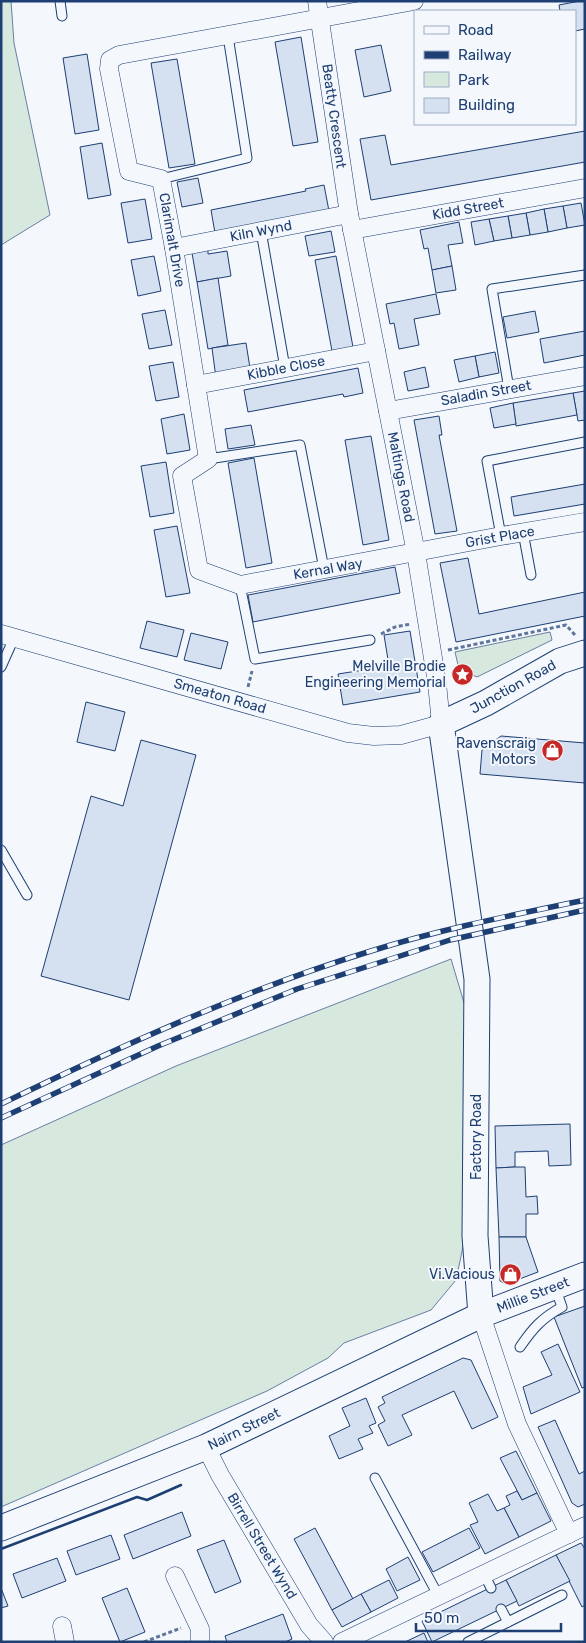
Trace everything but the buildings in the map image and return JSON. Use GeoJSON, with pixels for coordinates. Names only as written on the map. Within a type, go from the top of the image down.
{"type":"FeatureCollection","features":[{"type":"Feature","properties":{"kind":"street","name":"Clarimalt Drive"},"geometry":{"type":"LineString","coordinates":[[208,459],[174,248],[160,179],[129,171],[109,69],[110,60],[120,55],[228,36],[318,10],[414,1]]}},
{"type":"Feature","properties":{"kind":"street","name":"Beatty Crescent"},"geometry":{"type":"LineString","coordinates":[[318,10],[350,222]]}},
{"type":"Feature","properties":{"kind":"street","name":"Kidd Street"},"geometry":{"type":"LineString","coordinates":[[350,222],[585,188]]}},
{"type":"Feature","properties":{"kind":"street","name":"Kiln Wynd"},"geometry":{"type":"LineString","coordinates":[[174,248],[261,231],[350,222]]}},
{"type":"Feature","properties":{"kind":"street","name":"Maltings Road"},"geometry":{"type":"LineString","coordinates":[[350,222],[416,553],[433,654],[441,724]]}},
{"type":"Feature","properties":{"kind":"street","name":"Kibble Close"},"geometry":{"type":"LineString","coordinates":[[196,385],[376,351]]}},
{"type":"Feature","properties":{"kind":"street","name":"Saladin Street"},"geometry":{"type":"LineString","coordinates":[[388,411],[585,376]]}},
{"type":"Feature","properties":{"kind":"street"},"geometry":{"type":"LineString","coordinates":[[208,459],[182,476],[199,570],[240,585]]}},
{"type":"Feature","properties":{"kind":"street","name":"Grist Place"},"geometry":{"type":"LineString","coordinates":[[416,553],[585,522]]}},
{"type":"Feature","properties":{"kind":"street","name":"Kernal Way"},"geometry":{"type":"LineString","coordinates":[[240,585],[416,553]]}},
{"type":"Feature","properties":{"kind":"street","name":"Smeaton Road"},"geometry":{"type":"LineString","coordinates":[[8,636],[348,732],[374,736],[401,735],[441,724]]}},
{"type":"Feature","properties":{"kind":"street","name":"Junction Road"},"geometry":{"type":"LineString","coordinates":[[441,724],[494,699],[560,662],[580,644]]}},
{"type":"Feature","properties":{"kind":"street","name":"Factory Road"},"geometry":{"type":"LineString","coordinates":[[441,724],[477,979],[475,1236],[480,1314],[517,1424],[577,1530]]}},
{"type":"Feature","properties":{"kind":"street","name":"Millie Street"},"geometry":{"type":"LineString","coordinates":[[480,1314],[585,1275]]}},
{"type":"Feature","properties":{"kind":"street","name":"Nairn Street"},"geometry":{"type":"LineString","coordinates":[[1,1528],[206,1447],[480,1314]]}},
{"type":"Feature","properties":{"kind":"street","name":"Birrell Street Wynd"},"geometry":{"type":"LineString","coordinates":[[206,1447],[220,1475],[309,1625],[324,1642]]}},
{"type":"Feature","properties":{"kind":"street"},"geometry":{"type":"LineString","coordinates":[[342,1642],[438,1595],[487,1581],[577,1530]]}},
{"type":"Feature","properties":{"kind":"street"},"geometry":{"type":"LineString","coordinates":[[175,1576],[200,1629],[200,1642]]}},
{"type":"Feature","properties":{"kind":"lane"},"geometry":{"type":"LineString","coordinates":[[60,1],[62,16]]}},
{"type":"Feature","properties":{"kind":"lane"},"geometry":{"type":"LineString","coordinates":[[160,179],[247,158],[228,36]]}},
{"type":"Feature","properties":{"kind":"lane"},"geometry":{"type":"LineString","coordinates":[[261,231],[285,368]]}},
{"type":"Feature","properties":{"kind":"lane"},"geometry":{"type":"LineString","coordinates":[[509,389],[492,289],[585,274]]}},
{"type":"Feature","properties":{"kind":"lane"},"geometry":{"type":"LineString","coordinates":[[501,536],[487,461],[585,442]]}},
{"type":"Feature","properties":{"kind":"lane"},"geometry":{"type":"LineString","coordinates":[[208,459],[300,444],[324,569]]}},
{"type":"Feature","properties":{"kind":"lane"},"geometry":{"type":"LineString","coordinates":[[523,532],[530,575]]}},
{"type":"Feature","properties":{"kind":"lane"},"geometry":{"type":"LineString","coordinates":[[240,585],[255,659],[370,640]]}},
{"type":"Feature","properties":{"kind":"lane"},"geometry":{"type":"LineString","coordinates":[[1,667],[8,636]]}},
{"type":"Feature","properties":{"kind":"lane"},"geometry":{"type":"LineString","coordinates":[[1,850],[27,896]]}},
{"type":"Feature","properties":{"kind":"lane"},"geometry":{"type":"LineString","coordinates":[[520,1347],[533,1328],[562,1307],[554,1287]]}},
{"type":"Feature","properties":{"kind":"lane"},"geometry":{"type":"LineString","coordinates":[[375,1478],[438,1595]]}},
{"type":"Feature","properties":{"kind":"lane"},"geometry":{"type":"LineString","coordinates":[[468,1642],[562,1595]]}},
{"type":"Feature","properties":{"kind":"lane"},"geometry":{"type":"LineString","coordinates":[[501,1609],[508,1622]]}},
{"type":"Feature","properties":{"kind":"path"},"geometry":{"type":"LineString","coordinates":[[370,640],[395,627],[427,620]]}},
{"type":"Feature","properties":{"kind":"path"},"geometry":{"type":"LineString","coordinates":[[433,654],[566,625],[580,644]]}},
{"type":"Feature","properties":{"kind":"path"},"geometry":{"type":"LineString","coordinates":[[244,703],[255,659]]}},
{"type":"Feature","properties":{"kind":"path"},"geometry":{"type":"LineString","coordinates":[[144,1642],[196,1622]]}},
{"type":"Feature","properties":{"kind":"green space"},"geometry":{"type":"Polygon","coordinates":[[[1,1],[11,1],[14,43],[50,215],[1,245],[1,1]]]}},
{"type":"Feature","properties":{"kind":"green space"},"geometry":{"type":"Polygon","coordinates":[[[550,632],[552,640],[477,677],[459,669],[455,652],[550,632]]]}},
{"type":"Feature","properties":{"kind":"green space"},"geometry":{"type":"Polygon","coordinates":[[[451,959],[465,1006],[464,1242],[456,1280],[431,1310],[344,1343],[328,1358],[267,1391],[1,1507],[1,1145],[176,1066],[451,959]]]}},
{"type":"Feature","properties":{"kind":"railway"},"geometry":{"type":"LineString","coordinates":[[1,1104],[183,1020],[324,966],[424,936],[585,900]]}},
{"type":"Feature","properties":{"kind":"railway"},"geometry":{"type":"LineString","coordinates":[[1,1118],[158,1046],[297,989],[450,940],[585,910]]}},
{"type":"Feature","properties":{"kind":"wall"},"geometry":{"type":"LineString","coordinates":[[1,1549],[137,1497],[147,1500],[181,1485]]}},
{"type":"Feature","properties":{"kind":"place","name":"Melville Brodie Engineering Memorial"},"geometry":{"type":"Point","coordinates":[462,674]}},
{"type":"Feature","properties":{"kind":"place","name":"Ravenscraig Motors"},"geometry":{"type":"Point","coordinates":[552,751]}},
{"type":"Feature","properties":{"kind":"place","name":"Vi.Vacious"},"geometry":{"type":"Point","coordinates":[511,1274]}}]}
